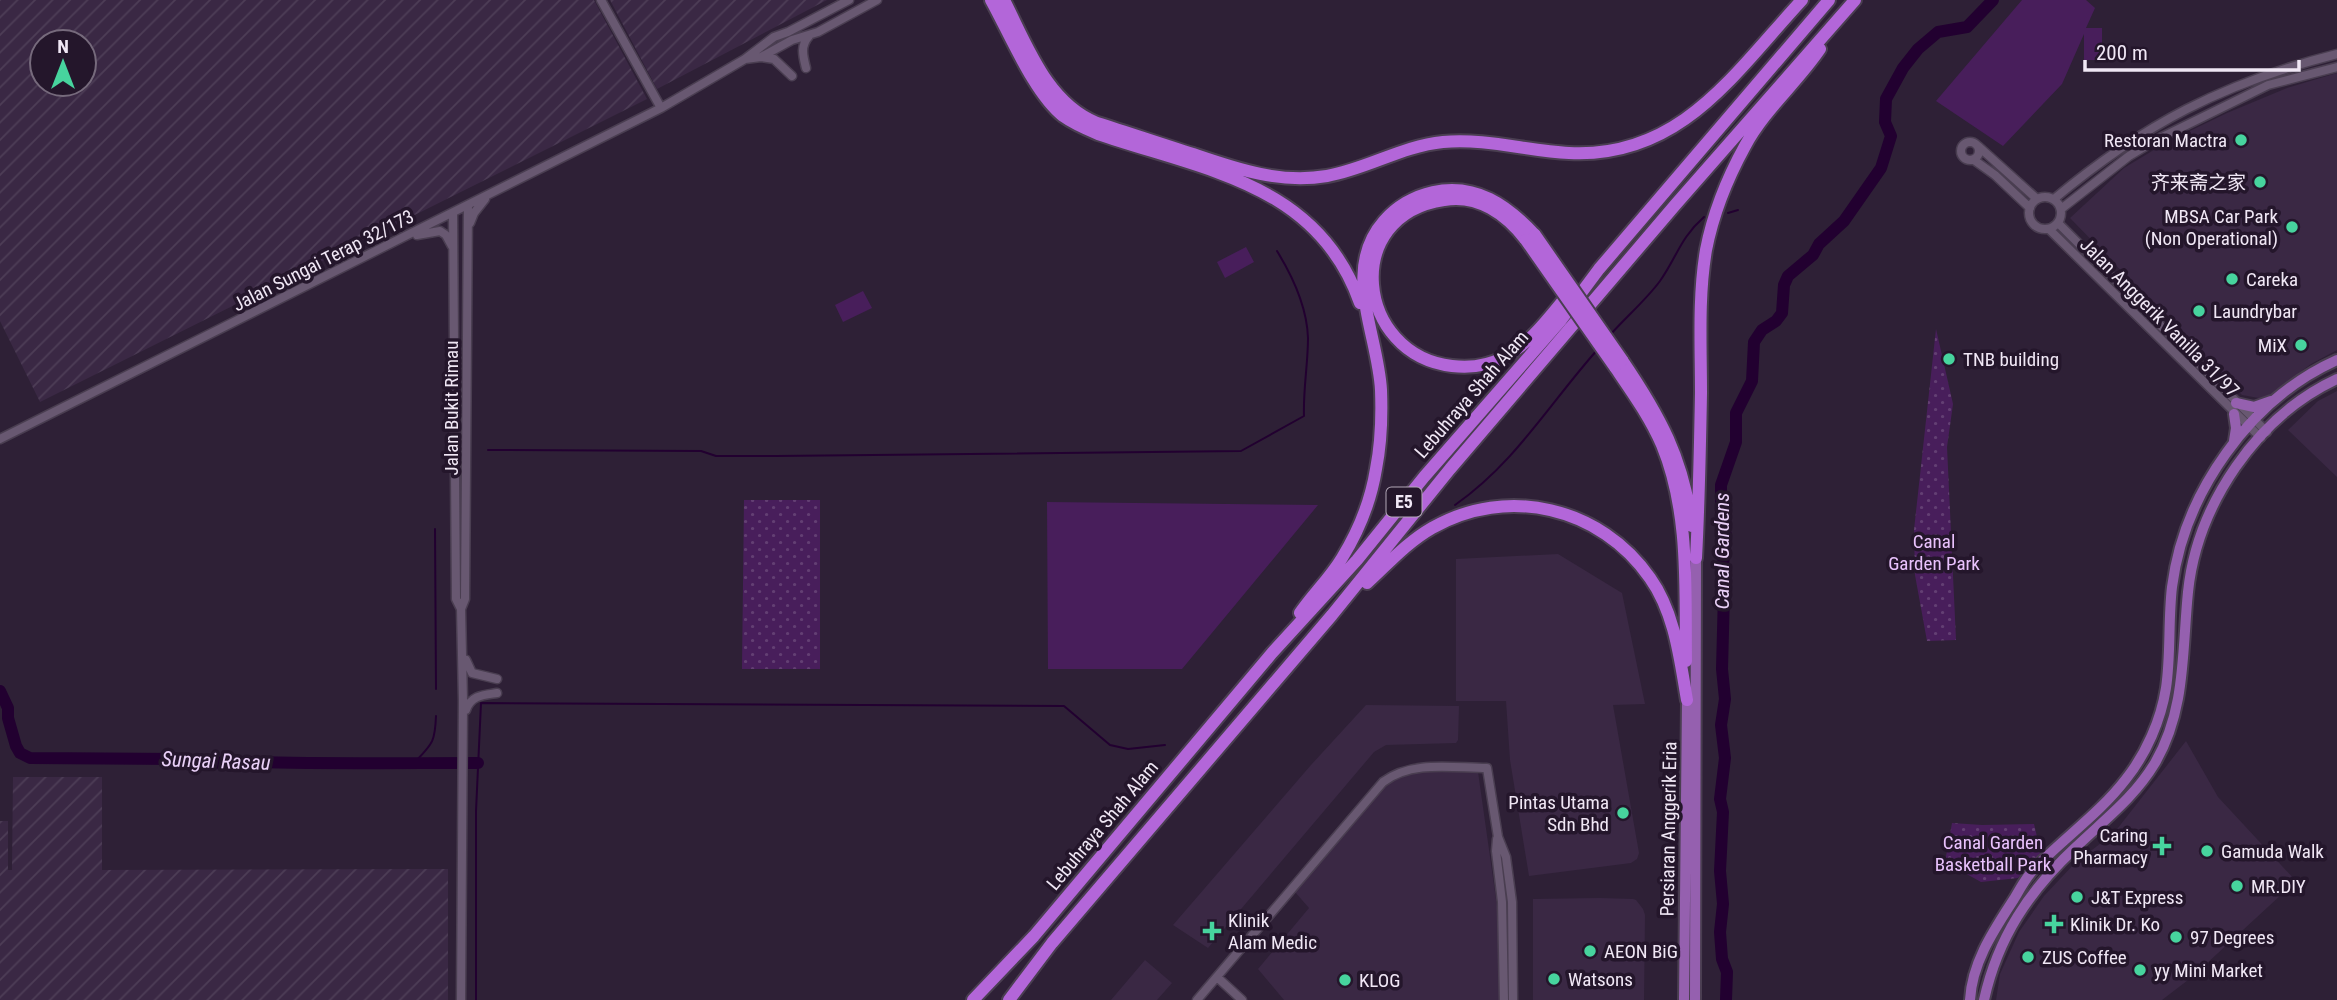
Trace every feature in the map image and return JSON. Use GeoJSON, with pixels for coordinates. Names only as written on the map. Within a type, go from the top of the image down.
{"type":"FeatureCollection","features":[{"type":"Feature","properties":{"kind":"highway"},"geometry":{"type":"LineString","coordinates":[[991,0],[1035,82],[1062,116],[1098,134],[1248,184],[1284,203],[1307,222],[1326,241],[1346,271],[1372,336]]}},
{"type":"Feature","properties":{"kind":"highway"},"geometry":{"type":"LineString","coordinates":[[1004,0],[1052,90],[1078,114],[1097,123],[1249,173],[1293,178],[1339,173],[1410,148],[1443,142],[1483,141],[1568,153],[1590,153],[1642,143],[1669,131],[1693,115],[1802,0]]}},
{"type":"Feature","properties":{"kind":"highway","name":"Lebuhraya Shah Alam"},"geometry":{"type":"LineString","coordinates":[[973,1000],[1034,936],[1272,653],[1357,560],[1424,477],[1561,320],[1599,269],[1829,0]]}},
{"type":"Feature","properties":{"kind":"highway"},"geometry":{"type":"LineString","coordinates":[[1696,558],[1700,489],[1702,286],[1713,221],[1733,170],[1759,124],[1808,67],[1855,0]]}},
{"type":"Feature","properties":{"kind":"highway","name":"Lebuhraya Shah Alam"},"geometry":{"type":"LineString","coordinates":[[1009,1000],[1052,943],[1332,615],[1450,470],[1676,204],[1855,0]]}},
{"type":"Feature","properties":{"kind":"highway"},"geometry":{"type":"LineString","coordinates":[[1272,653],[1341,560],[1371,492],[1378,454],[1381,390],[1363,281],[1365,255],[1381,225],[1405,203],[1437,191],[1475,192],[1507,208],[1659,419],[1679,461],[1689,500],[1696,558]]}},
{"type":"Feature","properties":{"kind":"highway"},"geometry":{"type":"LineString","coordinates":[[1530,237],[1503,215],[1470,200],[1452,199],[1428,203],[1407,213],[1386,233],[1373,259],[1374,295],[1378,310],[1388,328],[1417,354],[1442,365],[1472,366],[1497,361],[1526,341],[1577,285],[1599,269]]}},
{"type":"Feature","properties":{"kind":"highway"},"geometry":{"type":"LineString","coordinates":[[1619,364],[1650,421],[1677,489],[1684,554],[1687,700]]}},
{"type":"Feature","properties":{"kind":"highway"},"geometry":{"type":"LineString","coordinates":[[1332,615],[1401,550],[1431,528],[1456,516],[1480,509],[1506,505],[1534,506],[1584,521],[1612,537],[1650,578],[1670,619],[1687,700]]}},
{"type":"Feature","properties":{"kind":"main road"},"geometry":{"type":"LineString","coordinates":[[1970,1000],[1980,957],[2032,871],[2108,800],[2127,778],[2147,745],[2160,714],[2166,688],[2171,596],[2181,547],[2194,512],[2233,443],[2275,399],[2337,360]]}},
{"type":"Feature","properties":{"kind":"main road"},"geometry":{"type":"LineString","coordinates":[[1984,1000],[2012,922],[2044,879],[2122,806],[2141,784],[2161,751],[2179,694],[2188,589],[2196,552],[2223,489],[2241,461],[2264,435],[2308,394],[2337,379]]}},
{"type":"Feature","properties":{"kind":"main road"},"geometry":{"type":"LineString","coordinates":[[2233,443],[2236,428],[2235,408],[2253,407],[2275,399]]}},
{"type":"Feature","properties":{"kind":"main road","name":"Persiaran Anggerik Eria"},"geometry":{"type":"LineString","coordinates":[[1695,1000],[1696,558]]}},
{"type":"Feature","properties":{"kind":"main road","name":"Persiaran Anggerik Eria"},"geometry":{"type":"LineString","coordinates":[[1684,1000],[1687,700]]}},
{"type":"Feature","properties":{"kind":"street"},"geometry":{"type":"LineString","coordinates":[[601,0],[660,108]]}},
{"type":"Feature","properties":{"kind":"street","name":"Jalan Sungai Terap 32/173"},"geometry":{"type":"LineString","coordinates":[[0,439],[660,108],[745,59],[774,37],[849,0]]}},
{"type":"Feature","properties":{"kind":"street"},"geometry":{"type":"LineString","coordinates":[[806,68],[802,52],[807,37],[877,0]]}},
{"type":"Feature","properties":{"kind":"street"},"geometry":{"type":"LineString","coordinates":[[761,57],[792,40],[818,32]]}},
{"type":"Feature","properties":{"kind":"street"},"geometry":{"type":"LineString","coordinates":[[2054,200],[2094,166],[2145,131],[2200,101],[2263,75],[2337,54]]}},
{"type":"Feature","properties":{"kind":"street"},"geometry":{"type":"LineString","coordinates":[[745,59],[775,59],[792,76]]}},
{"type":"Feature","properties":{"kind":"street"},"geometry":{"type":"LineString","coordinates":[[2037,199],[1974,142],[1968,142],[1961,148],[1964,158],[1974,160],[1995,175],[2029,208],[2032,222],[2039,228],[2049,229],[2058,223],[2061,209],[2129,156],[2268,85],[2337,66]]}},
{"type":"Feature","properties":{"kind":"street"},"geometry":{"type":"LineString","coordinates":[[1974,160],[1979,154],[1978,146]]}},
{"type":"Feature","properties":{"kind":"street"},"geometry":{"type":"LineString","coordinates":[[467,250],[472,217],[488,195]]}},
{"type":"Feature","properties":{"kind":"street"},"geometry":{"type":"LineString","coordinates":[[2029,208],[2037,199],[2046,197],[2054,200],[2061,209]]}},
{"type":"Feature","properties":{"kind":"street","name":"Jalan Bukit Rimau"},"geometry":{"type":"LineString","coordinates":[[461,1000],[461,610],[465,599],[468,205]]}},
{"type":"Feature","properties":{"kind":"street","name":"Jalan Bukit Rimau"},"geometry":{"type":"LineString","coordinates":[[453,213],[454,501],[456,599],[461,610]]}},
{"type":"Feature","properties":{"kind":"street","name":"Jalan Anggerik Vanilla 31/97"},"geometry":{"type":"LineString","coordinates":[[2058,223],[2235,408]]}},
{"type":"Feature","properties":{"kind":"street","name":"Jalan Anggerik Vanilla 31/97"},"geometry":{"type":"LineString","coordinates":[[2049,229],[2264,435]]}},
{"type":"Feature","properties":{"kind":"street"},"geometry":{"type":"LineString","coordinates":[[404,237],[440,231],[446,236],[454,253]]}},
{"type":"Feature","properties":{"kind":"street"},"geometry":{"type":"LineString","coordinates":[[462,636],[468,668],[472,673],[497,679]]}},
{"type":"Feature","properties":{"kind":"street"},"geometry":{"type":"LineString","coordinates":[[463,720],[470,700],[497,693]]}},
{"type":"Feature","properties":{"kind":"street"},"geometry":{"type":"LineString","coordinates":[[1197,1000],[1383,782],[1410,769],[1487,768],[1497,837],[1502,902],[1504,1000]]}},
{"type":"Feature","properties":{"kind":"street"},"geometry":{"type":"LineString","coordinates":[[1497,837],[1506,857],[1512,902],[1513,1000]]}},
{"type":"Feature","properties":{"kind":"street"},"geometry":{"type":"LineString","coordinates":[[1504,989],[1508,975],[1513,972]]}},
{"type":"Feature","properties":{"kind":"street"},"geometry":{"type":"LineString","coordinates":[[1217,976],[1242,1000]]}},
{"type":"Feature","properties":{"kind":"shaded area"},"geometry":{"type":"Polygon","coordinates":[[[0,0],[594,0],[647,99],[40,402],[0,321],[0,0]]]}},
{"type":"Feature","properties":{"kind":"shaded area"},"geometry":{"type":"Polygon","coordinates":[[[610,0],[827,0],[657,89],[610,0]]]}},
{"type":"Feature","properties":{"kind":"shaded area"},"geometry":{"type":"Polygon","coordinates":[[[2337,73],[2337,350],[2311,364],[2264,399],[2242,395],[2070,218],[2124,168],[2167,142],[2287,88],[2337,73]]]}},
{"type":"Feature","properties":{"kind":"shaded area"},"geometry":{"type":"Polygon","coordinates":[[[2337,391],[2337,477],[2288,430],[2318,401],[2337,391]]]}},
{"type":"Feature","properties":{"kind":"shaded area"},"geometry":{"type":"Polygon","coordinates":[[[1558,554],[1622,593],[1645,704],[1613,705],[1639,853],[1637,859],[1631,863],[1529,876],[1510,760],[1506,701],[1456,701],[1456,559],[1558,554]]]}},
{"type":"Feature","properties":{"kind":"shaded area"},"geometry":{"type":"Polygon","coordinates":[[[1366,705],[1459,706],[1458,740],[1456,743],[1386,745],[1374,752],[1208,948],[1173,925],[1311,765],[1366,705]]]}},
{"type":"Feature","properties":{"kind":"shaded area"},"geometry":{"type":"Polygon","coordinates":[[[2186,741],[2218,797],[2296,881],[2192,977],[2162,1000],[1996,1000],[2000,974],[2019,932],[2044,896],[2075,863],[2114,833],[2186,741]]]}},
{"type":"Feature","properties":{"kind":"shaded area"},"geometry":{"type":"Polygon","coordinates":[[[1413,772],[1478,772],[1498,913],[1500,1000],[1284,1000],[1258,969],[1309,908],[1295,892],[1386,786],[1413,772]]]}},
{"type":"Feature","properties":{"kind":"shaded area"},"geometry":{"type":"Polygon","coordinates":[[[13,777],[102,777],[102,870],[448,869],[448,1000],[0,1000],[0,821],[8,821],[8,870],[12,870],[13,777]]]}},
{"type":"Feature","properties":{"kind":"shaded area","name":"AEON BiG"},"geometry":{"type":"Polygon","coordinates":[[[1533,899],[1633,899],[1643,909],[1644,1000],[1533,1000],[1533,899]]]}},
{"type":"Feature","properties":{"kind":"shaded area"},"geometry":{"type":"Polygon","coordinates":[[[1145,960],[1172,983],[1157,1000],[1111,1000],[1145,960]]]}},
{"type":"Feature","properties":{"kind":"green space"},"geometry":{"type":"Polygon","coordinates":[[[2022,0],[2086,0],[2095,8],[2086,28],[2102,28],[2102,60],[2084,60],[2084,34],[2062,84],[2003,146],[1936,101],[2022,0]]]}},
{"type":"Feature","properties":{"kind":"green space"},"geometry":{"type":"Polygon","coordinates":[[[1246,247],[1254,262],[1225,278],[1217,262],[1246,247]]]}},
{"type":"Feature","properties":{"kind":"green space"},"geometry":{"type":"Polygon","coordinates":[[[863,291],[872,308],[843,322],[835,305],[863,291]]]}},
{"type":"Feature","properties":{"kind":"green space","name":"Canal Garden Park"},"geometry":{"type":"Polygon","coordinates":[[[1936,329],[1953,404],[1947,447],[1956,640],[1927,641],[1915,575],[1914,530],[1936,329]]]}},
{"type":"Feature","properties":{"kind":"green space"},"geometry":{"type":"Polygon","coordinates":[[[744,500],[820,500],[820,669],[742,669],[744,500]]]}},
{"type":"Feature","properties":{"kind":"green space"},"geometry":{"type":"Polygon","coordinates":[[[1047,502],[1318,505],[1182,669],[1048,669],[1047,502]]]}},
{"type":"Feature","properties":{"kind":"green space","name":"Canal Garden Basketball Park"},"geometry":{"type":"Polygon","coordinates":[[[1952,823],[2034,824],[2041,854],[2018,878],[1981,882],[1945,862],[1952,823]]]}},
{"type":"Feature","properties":{"kind":"waterway","name":"Canal Gardens"},"geometry":{"type":"LineString","coordinates":[[1726,1000],[1727,972],[1722,959],[1720,932],[1723,904],[1720,871],[1723,812],[1720,799],[1725,758],[1721,725],[1725,699],[1722,669],[1724,593],[1721,585],[1726,535],[1721,522],[1721,485],[1736,442],[1736,413],[1752,381],[1754,342],[1762,330],[1776,321],[1782,313],[1784,285],[1788,276],[1813,255],[1819,244],[1844,221],[1881,168],[1891,136],[1885,122],[1886,99],[1903,68],[1918,49],[1938,32],[1967,27],[1993,0]]}},
{"type":"Feature","properties":{"kind":"waterway"},"geometry":{"type":"LineString","coordinates":[[1728,213],[1738,210]]}},
{"type":"Feature","properties":{"kind":"waterway"},"geometry":{"type":"LineString","coordinates":[[1611,334],[1654,288],[1684,240],[1704,217]]}},
{"type":"Feature","properties":{"kind":"waterway"},"geometry":{"type":"LineString","coordinates":[[488,450],[701,451],[716,456],[1241,451],[1304,416],[1307,326],[1298,293],[1277,251]]}},
{"type":"Feature","properties":{"kind":"waterway"},"geometry":{"type":"LineString","coordinates":[[1455,505],[1477,488],[1514,451],[1598,349]]}},
{"type":"Feature","properties":{"kind":"waterway"},"geometry":{"type":"LineString","coordinates":[[435,529],[436,689]]}},
{"type":"Feature","properties":{"kind":"waterway","name":"Sungai Rasau"},"geometry":{"type":"LineString","coordinates":[[0,691],[8,708],[16,746],[20,753],[30,758],[179,759],[206,763],[478,763]]}},
{"type":"Feature","properties":{"kind":"waterway"},"geometry":{"type":"LineString","coordinates":[[476,1000],[476,811],[481,703],[1064,706],[1110,745],[1128,749],[1165,745]]}},
{"type":"Feature","properties":{"kind":"waterway"},"geometry":{"type":"LineString","coordinates":[[414,763],[431,743],[436,716]]}},
{"type":"Feature","properties":{"kind":"place","name":"Restoran Mactra"},"geometry":{"type":"Point","coordinates":[2241,140]}},
{"type":"Feature","properties":{"kind":"place","name":"齐来斋之家"},"geometry":{"type":"Point","coordinates":[2260,182]}},
{"type":"Feature","properties":{"kind":"place","name":"MBSA Car Park (Non Operational)"},"geometry":{"type":"Point","coordinates":[2292,227]}},
{"type":"Feature","properties":{"kind":"place","name":"Careka"},"geometry":{"type":"Point","coordinates":[2232,279]}},
{"type":"Feature","properties":{"kind":"place","name":"Laundrybar"},"geometry":{"type":"Point","coordinates":[2199,311]}},
{"type":"Feature","properties":{"kind":"place","name":"MiX"},"geometry":{"type":"Point","coordinates":[2301,345]}},
{"type":"Feature","properties":{"kind":"place","name":"TNB building"},"geometry":{"type":"Point","coordinates":[1949,359]}},
{"type":"Feature","properties":{"kind":"place","name":"Pintas Utama Sdn Bhd"},"geometry":{"type":"Point","coordinates":[1623,813]}},
{"type":"Feature","properties":{"kind":"place","name":"Caring Pharmacy"},"geometry":{"type":"Point","coordinates":[2162,846]}},
{"type":"Feature","properties":{"kind":"place","name":"Gamuda Walk"},"geometry":{"type":"Point","coordinates":[2207,851]}},
{"type":"Feature","properties":{"kind":"place","name":"MR.DIY"},"geometry":{"type":"Point","coordinates":[2237,886]}},
{"type":"Feature","properties":{"kind":"place","name":"J&T Express"},"geometry":{"type":"Point","coordinates":[2077,897]}},
{"type":"Feature","properties":{"kind":"place","name":"Klinik Dr. Ko"},"geometry":{"type":"Point","coordinates":[2054,924]}},
{"type":"Feature","properties":{"kind":"place","name":"Klinik Alam Medic"},"geometry":{"type":"Point","coordinates":[1212,931]}},
{"type":"Feature","properties":{"kind":"place","name":"97 Degrees"},"geometry":{"type":"Point","coordinates":[2176,937]}},
{"type":"Feature","properties":{"kind":"place","name":"AEON BiG"},"geometry":{"type":"Point","coordinates":[1590,951]}},
{"type":"Feature","properties":{"kind":"place","name":"ZUS Coffee"},"geometry":{"type":"Point","coordinates":[2028,957]}},
{"type":"Feature","properties":{"kind":"place","name":"yy Mini Market"},"geometry":{"type":"Point","coordinates":[2140,970]}},
{"type":"Feature","properties":{"kind":"place","name":"Watsons"},"geometry":{"type":"Point","coordinates":[1554,979]}},
{"type":"Feature","properties":{"kind":"place","name":"KLOG"},"geometry":{"type":"Point","coordinates":[1345,980]}}]}
